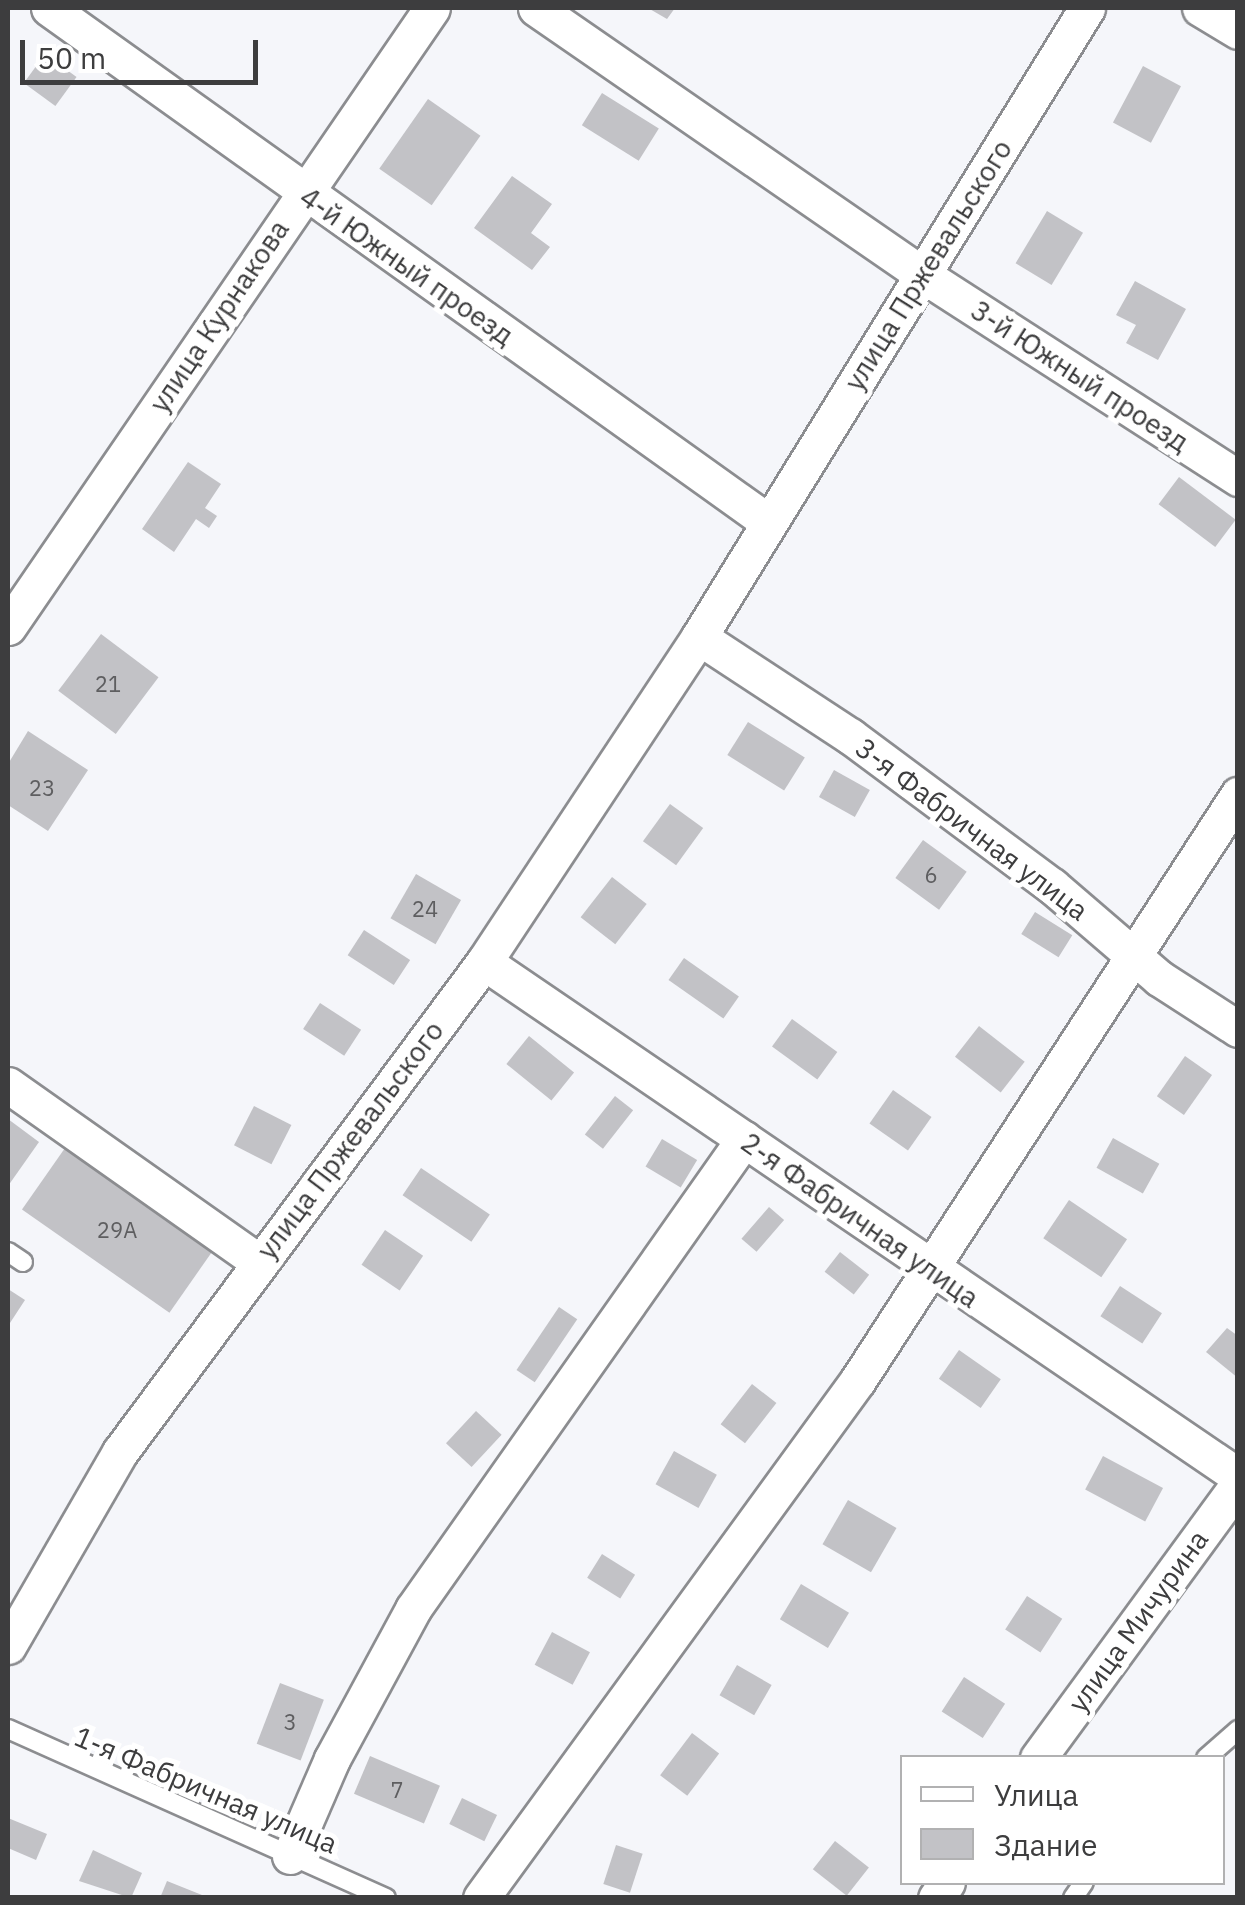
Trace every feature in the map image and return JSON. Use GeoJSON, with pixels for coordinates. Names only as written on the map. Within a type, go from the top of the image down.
{"type":"FeatureCollection","features":[{"type":"Feature","properties":{"kind":"street","name":"4-й Южный проезд"},"geometry":{"type":"LineString","coordinates":[[49,8],[767,522]]}},
{"type":"Feature","properties":{"kind":"street","name":"улица Курнакова"},"geometry":{"type":"LineString","coordinates":[[8,627],[432,8]]}},
{"type":"Feature","properties":{"kind":"street","name":"3-й Южный проезд"},"geometry":{"type":"LineString","coordinates":[[536,8],[922,275],[1238,478]]}},
{"type":"Feature","properties":{"kind":"street","name":"улица Пржевальского"},"geometry":{"type":"LineString","coordinates":[[8,1646],[96,1488],[484,962],[699,637],[1087,8]]}},
{"type":"Feature","properties":{"kind":"street"},"geometry":{"type":"LineString","coordinates":[[1200,8],[1238,31]]}},
{"type":"Feature","properties":{"kind":"street","name":"3-я Фабричная улица"},"geometry":{"type":"LineString","coordinates":[[699,637],[887,763],[1052,886],[1133,957],[1238,1029]]}},
{"type":"Feature","properties":{"kind":"street"},"geometry":{"type":"LineString","coordinates":[[481,1898],[790,1478],[1238,795]]}},
{"type":"Feature","properties":{"kind":"street","name":"2-я Фабричная улица"},"geometry":{"type":"LineString","coordinates":[[484,962],[929,1269],[1238,1476]]}},
{"type":"Feature","properties":{"kind":"street"},"geometry":{"type":"LineString","coordinates":[[8,1086],[259,1262]]}},
{"type":"Feature","properties":{"kind":"street"},"geometry":{"type":"LineString","coordinates":[[290,1856],[332,1760],[413,1609],[744,1138]]}},
{"type":"Feature","properties":{"kind":"street","name":"улица Мичурина"},"geometry":{"type":"LineString","coordinates":[[1040,1755],[1238,1486]]}},
{"type":"Feature","properties":{"kind":"lane","name":"1-я Фабричная улица"},"geometry":{"type":"LineString","coordinates":[[8,1729],[386,1898]]}},
{"type":"Feature","properties":{"kind":"lane"},"geometry":{"type":"LineString","coordinates":[[1209,1755],[1238,1730]]}},
{"type":"Feature","properties":{"kind":"building"},"geometry":{"type":"Polygon","coordinates":[[[648,8],[675,8],[667,19],[648,8]]]}},
{"type":"Feature","properties":{"kind":"building"},"geometry":{"type":"Polygon","coordinates":[[[45,54],[77,77],[55,106],[24,83],[45,54]]]}},
{"type":"Feature","properties":{"kind":"building"},"geometry":{"type":"Polygon","coordinates":[[[1143,66],[1181,86],[1151,143],[1113,123],[1143,66]]]}},
{"type":"Feature","properties":{"kind":"building"},"geometry":{"type":"Polygon","coordinates":[[[602,93],[659,129],[639,161],[582,125],[602,93]]]}},
{"type":"Feature","properties":{"kind":"building"},"geometry":{"type":"Polygon","coordinates":[[[428,99],[480,136],[432,205],[379,169],[428,99]]]}},
{"type":"Feature","properties":{"kind":"building"},"geometry":{"type":"Polygon","coordinates":[[[512,176],[552,204],[531,233],[550,247],[532,270],[474,228],[512,176]]]}},
{"type":"Feature","properties":{"kind":"building"},"geometry":{"type":"Polygon","coordinates":[[[1047,211],[1083,233],[1052,285],[1016,263],[1047,211]]]}},
{"type":"Feature","properties":{"kind":"building"},"geometry":{"type":"Polygon","coordinates":[[[1135,281],[1186,309],[1158,360],[1126,343],[1136,325],[1116,315],[1135,281]]]}},
{"type":"Feature","properties":{"kind":"building"},"geometry":{"type":"Polygon","coordinates":[[[188,462],[221,484],[205,508],[217,516],[209,528],[196,519],[174,552],[142,529],[188,462]]]}},
{"type":"Feature","properties":{"kind":"building"},"geometry":{"type":"Polygon","coordinates":[[[1179,477],[1236,520],[1215,547],[1159,504],[1179,477]]]}},
{"type":"Feature","properties":{"kind":"building"},"geometry":{"type":"Polygon","coordinates":[[[101,634],[159,677],[116,734],[58,691],[101,634]]]}},
{"type":"Feature","properties":{"kind":"building"},"geometry":{"type":"Polygon","coordinates":[[[748,722],[805,758],[784,791],[727,755],[748,722]]]}},
{"type":"Feature","properties":{"kind":"building"},"geometry":{"type":"Polygon","coordinates":[[[28,731],[88,770],[48,831],[8,805],[8,764],[28,731]]]}},
{"type":"Feature","properties":{"kind":"building"},"geometry":{"type":"Polygon","coordinates":[[[834,770],[870,790],[855,817],[819,797],[834,770]]]}},
{"type":"Feature","properties":{"kind":"building"},"geometry":{"type":"Polygon","coordinates":[[[670,804],[703,828],[676,865],[643,841],[670,804]]]}},
{"type":"Feature","properties":{"kind":"building"},"geometry":{"type":"Polygon","coordinates":[[[923,840],[967,872],[939,910],[895,878],[923,840]]]}},
{"type":"Feature","properties":{"kind":"building"},"geometry":{"type":"Polygon","coordinates":[[[416,874],[461,900],[436,944],[390,918],[416,874]]]}},
{"type":"Feature","properties":{"kind":"building"},"geometry":{"type":"Polygon","coordinates":[[[612,877],[647,904],[615,944],[581,917],[612,877]]]}},
{"type":"Feature","properties":{"kind":"building"},"geometry":{"type":"Polygon","coordinates":[[[1035,912],[1072,935],[1059,957],[1021,934],[1035,912]]]}},
{"type":"Feature","properties":{"kind":"building"},"geometry":{"type":"Polygon","coordinates":[[[364,930],[410,960],[394,985],[348,955],[364,930]]]}},
{"type":"Feature","properties":{"kind":"building"},"geometry":{"type":"Polygon","coordinates":[[[684,958],[739,996],[723,1019],[669,980],[684,958]]]}},
{"type":"Feature","properties":{"kind":"building"},"geometry":{"type":"Polygon","coordinates":[[[320,1003],[361,1030],[344,1056],[303,1029],[320,1003]]]}},
{"type":"Feature","properties":{"kind":"building"},"geometry":{"type":"Polygon","coordinates":[[[792,1019],[837,1052],[817,1079],[772,1047],[792,1019]]]}},
{"type":"Feature","properties":{"kind":"building"},"geometry":{"type":"Polygon","coordinates":[[[979,1026],[1025,1062],[1001,1092],[955,1057],[979,1026]]]}},
{"type":"Feature","properties":{"kind":"building"},"geometry":{"type":"Polygon","coordinates":[[[529,1036],[574,1073],[551,1100],[506,1064],[529,1036]]]}},
{"type":"Feature","properties":{"kind":"building"},"geometry":{"type":"Polygon","coordinates":[[[1185,1056],[1212,1075],[1184,1115],[1157,1096],[1185,1056]]]}},
{"type":"Feature","properties":{"kind":"building"},"geometry":{"type":"Polygon","coordinates":[[[893,1090],[932,1117],[908,1151],[869,1124],[893,1090]]]}},
{"type":"Feature","properties":{"kind":"building"},"geometry":{"type":"Polygon","coordinates":[[[615,1096],[633,1110],[603,1149],[585,1135],[615,1096]]]}},
{"type":"Feature","properties":{"kind":"building"},"geometry":{"type":"Polygon","coordinates":[[[254,1106],[291,1125],[271,1164],[234,1145],[254,1106]]]}},
{"type":"Feature","properties":{"kind":"building"},"geometry":{"type":"Polygon","coordinates":[[[8,1119],[39,1142],[8,1186],[8,1119]]]}},
{"type":"Feature","properties":{"kind":"building"},"geometry":{"type":"Polygon","coordinates":[[[1113,1138],[1159,1164],[1143,1193],[1097,1168],[1113,1138]]]}},
{"type":"Feature","properties":{"kind":"building"},"geometry":{"type":"Polygon","coordinates":[[[662,1139],[697,1160],[681,1188],[646,1166],[662,1139]]]}},
{"type":"Feature","properties":{"kind":"building"},"geometry":{"type":"Polygon","coordinates":[[[65,1148],[212,1251],[169,1313],[22,1209],[65,1148]]]}},
{"type":"Feature","properties":{"kind":"building"},"geometry":{"type":"Polygon","coordinates":[[[421,1168],[490,1214],[471,1242],[403,1195],[421,1168]]]}},
{"type":"Feature","properties":{"kind":"building"},"geometry":{"type":"Polygon","coordinates":[[[1069,1200],[1127,1239],[1101,1277],[1043,1238],[1069,1200]]]}},
{"type":"Feature","properties":{"kind":"building"},"geometry":{"type":"Polygon","coordinates":[[[769,1207],[784,1220],[757,1252],[741,1239],[769,1207]]]}},
{"type":"Feature","properties":{"kind":"building"},"geometry":{"type":"Polygon","coordinates":[[[385,1230],[423,1256],[400,1291],[362,1265],[385,1230]]]}},
{"type":"Feature","properties":{"kind":"building"},"geometry":{"type":"Polygon","coordinates":[[[840,1252],[869,1275],[854,1294],[825,1272],[840,1252]]]}},
{"type":"Feature","properties":{"kind":"building"},"geometry":{"type":"Polygon","coordinates":[[[1120,1286],[1162,1313],[1142,1343],[1100,1316],[1120,1286]]]}},
{"type":"Feature","properties":{"kind":"building"},"geometry":{"type":"Polygon","coordinates":[[[8,1289],[25,1300],[8,1326],[8,1289]]]}},
{"type":"Feature","properties":{"kind":"building"},"geometry":{"type":"Polygon","coordinates":[[[559,1307],[577,1319],[535,1382],[517,1370],[559,1307]]]}},
{"type":"Feature","properties":{"kind":"building"},"geometry":{"type":"Polygon","coordinates":[[[1227,1328],[1238,1336],[1238,1378],[1206,1352],[1227,1328]]]}},
{"type":"Feature","properties":{"kind":"building"},"geometry":{"type":"Polygon","coordinates":[[[959,1350],[1001,1379],[981,1408],[939,1379],[959,1350]]]}},
{"type":"Feature","properties":{"kind":"building"},"geometry":{"type":"Polygon","coordinates":[[[752,1384],[776,1403],[745,1443],[721,1424],[752,1384]]]}},
{"type":"Feature","properties":{"kind":"building"},"geometry":{"type":"Polygon","coordinates":[[[476,1411],[502,1435],[472,1467],[446,1443],[476,1411]]]}},
{"type":"Feature","properties":{"kind":"building"},"geometry":{"type":"Polygon","coordinates":[[[674,1451],[717,1475],[698,1508],[656,1484],[674,1451]]]}},
{"type":"Feature","properties":{"kind":"building"},"geometry":{"type":"Polygon","coordinates":[[[1103,1456],[1163,1488],[1145,1521],[1085,1490],[1103,1456]]]}},
{"type":"Feature","properties":{"kind":"building"},"geometry":{"type":"Polygon","coordinates":[[[848,1500],[896,1528],[871,1572],[822,1544],[848,1500]]]}},
{"type":"Feature","properties":{"kind":"building"},"geometry":{"type":"Polygon","coordinates":[[[602,1554],[635,1575],[620,1598],[587,1578],[602,1554]]]}},
{"type":"Feature","properties":{"kind":"building"},"geometry":{"type":"Polygon","coordinates":[[[801,1584],[849,1613],[828,1648],[780,1619],[801,1584]]]}},
{"type":"Feature","properties":{"kind":"building"},"geometry":{"type":"Polygon","coordinates":[[[1027,1596],[1062,1619],[1040,1652],[1005,1630],[1027,1596]]]}},
{"type":"Feature","properties":{"kind":"building"},"geometry":{"type":"Polygon","coordinates":[[[552,1632],[590,1652],[573,1685],[535,1665],[552,1632]]]}},
{"type":"Feature","properties":{"kind":"building"},"geometry":{"type":"Polygon","coordinates":[[[737,1665],[772,1685],[754,1715],[720,1695],[737,1665]]]}},
{"type":"Feature","properties":{"kind":"building"},"geometry":{"type":"Polygon","coordinates":[[[964,1677],[1005,1704],[983,1738],[942,1711],[964,1677]]]}},
{"type":"Feature","properties":{"kind":"building"},"geometry":{"type":"Polygon","coordinates":[[[280,1683],[324,1700],[301,1761],[257,1744],[280,1683]]]}},
{"type":"Feature","properties":{"kind":"building"},"geometry":{"type":"Polygon","coordinates":[[[692,1733],[719,1753],[687,1796],[660,1775],[692,1733]]]}},
{"type":"Feature","properties":{"kind":"building"},"geometry":{"type":"Polygon","coordinates":[[[370,1756],[440,1786],[424,1823],[354,1794],[370,1756]]]}},
{"type":"Feature","properties":{"kind":"building"},"geometry":{"type":"Polygon","coordinates":[[[462,1798],[497,1815],[484,1841],[449,1824],[462,1798]]]}},
{"type":"Feature","properties":{"kind":"building"},"geometry":{"type":"Polygon","coordinates":[[[8,1818],[47,1834],[36,1860],[8,1848],[8,1818]]]}},
{"type":"Feature","properties":{"kind":"building"},"geometry":{"type":"Polygon","coordinates":[[[835,1841],[869,1867],[847,1896],[813,1869],[835,1841]]]}},
{"type":"Feature","properties":{"kind":"building"},"geometry":{"type":"Polygon","coordinates":[[[616,1845],[643,1854],[630,1893],[603,1884],[616,1845]]]}},
{"type":"Feature","properties":{"kind":"building"},"geometry":{"type":"Polygon","coordinates":[[[93,1850],[142,1873],[131,1898],[79,1881],[93,1850]]]}},
{"type":"Feature","properties":{"kind":"building"},"geometry":{"type":"Polygon","coordinates":[[[167,1881],[207,1897],[207,1898],[160,1898],[167,1881]]]}}]}
